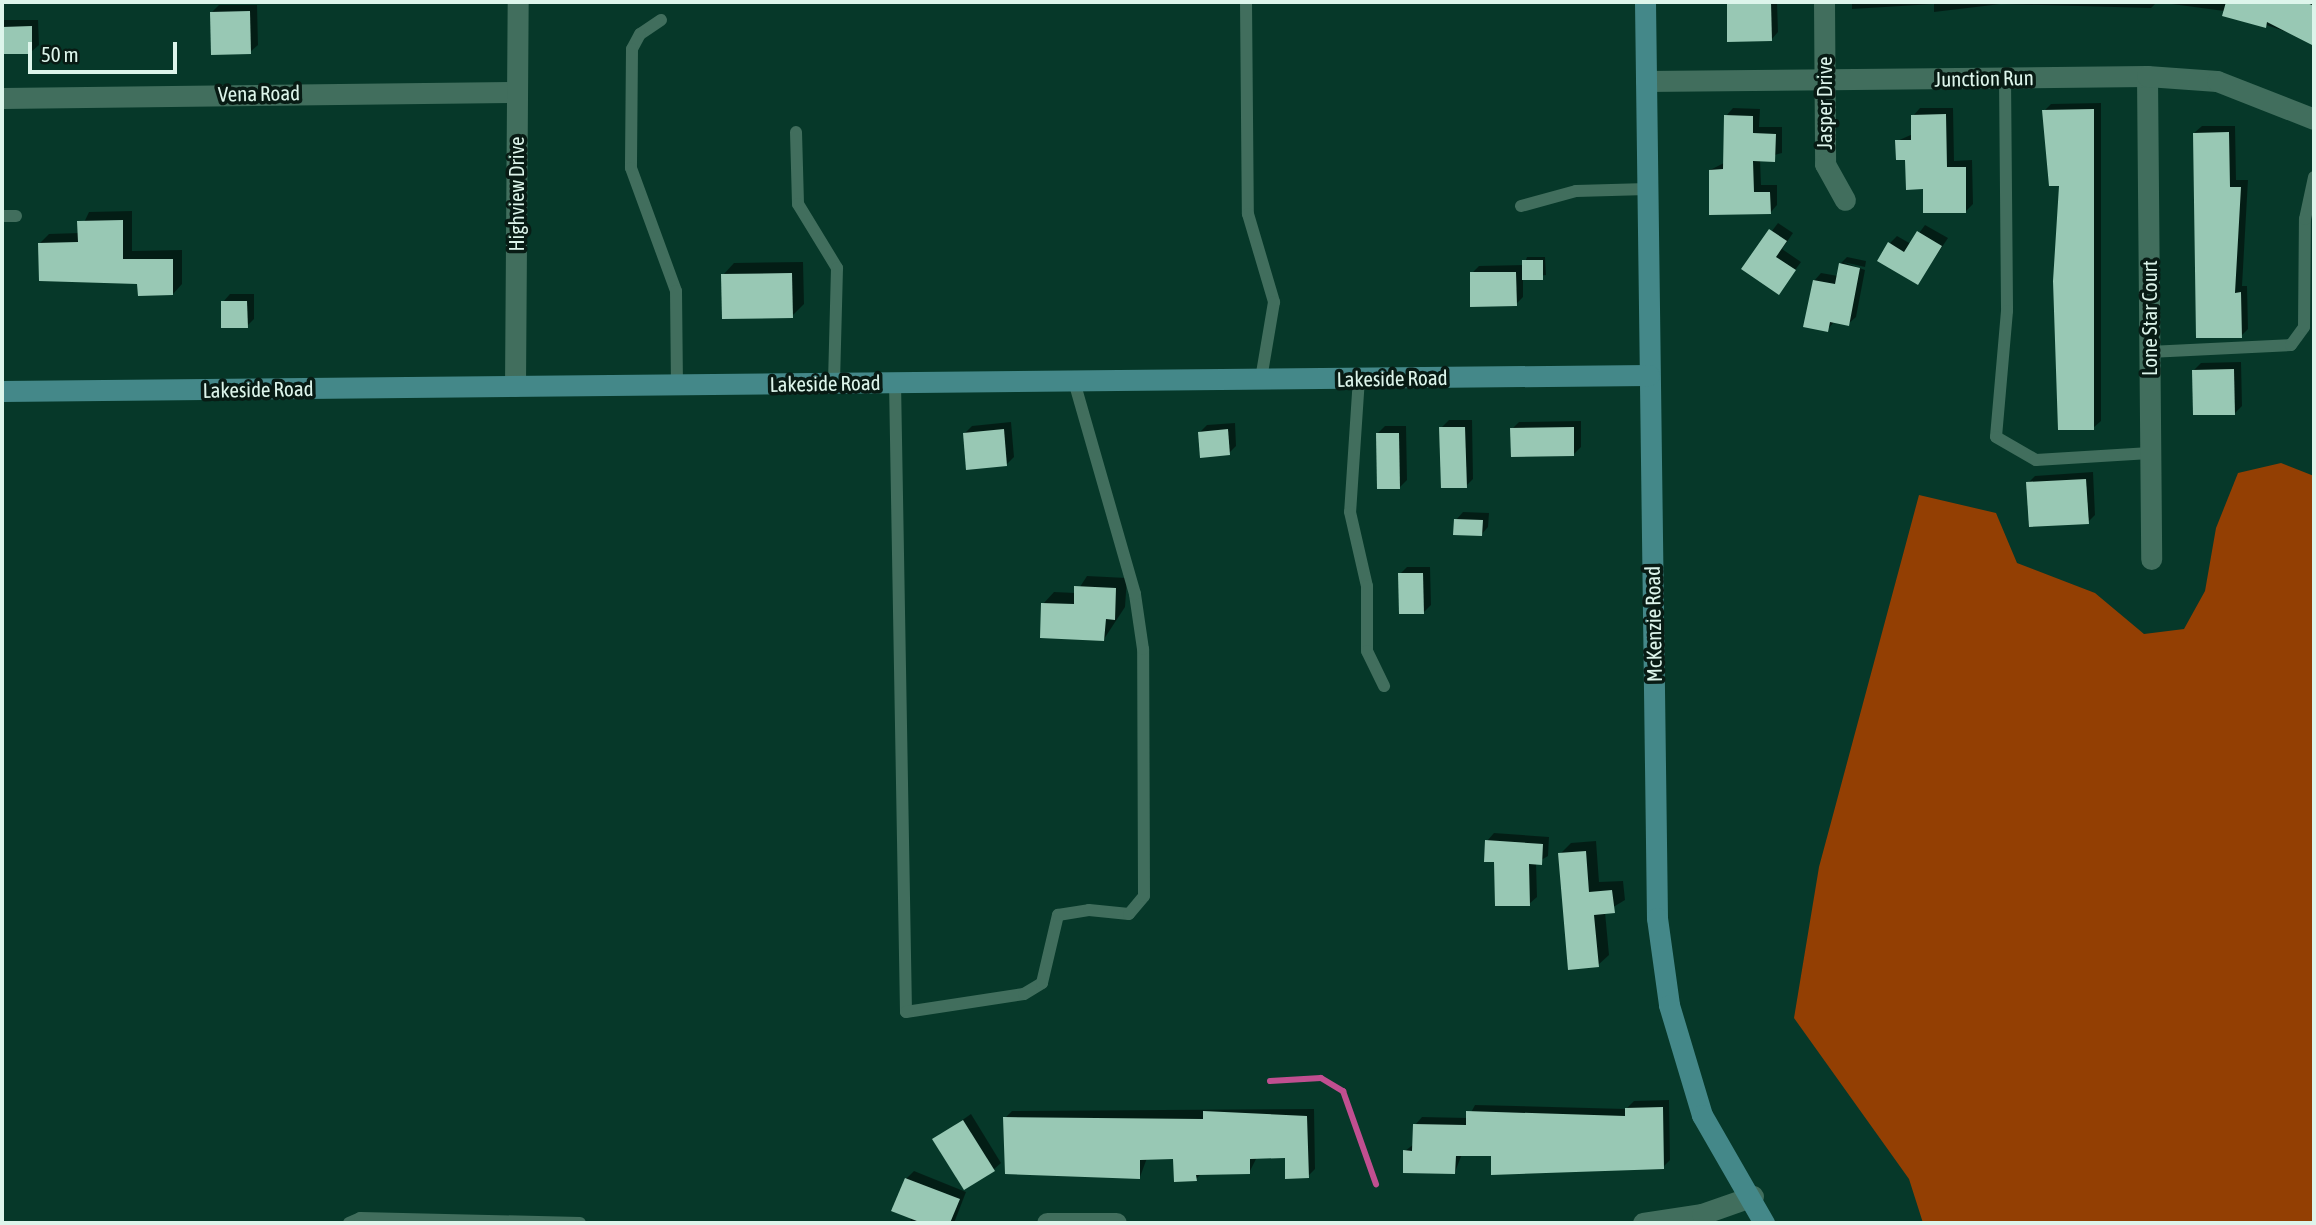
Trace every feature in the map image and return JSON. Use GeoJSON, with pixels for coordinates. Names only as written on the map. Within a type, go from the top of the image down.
{"type":"FeatureCollection","features":[{"type":"Feature","properties":{"kind":"street","name":"Highview Drive"},"geometry":{"type":"LineString","coordinates":[[514,386],[518,2]]}},
{"type":"Feature","properties":{"kind":"street","name":"McKenzie Road"},"geometry":{"type":"LineString","coordinates":[[1645,2],[1657,918],[1669,1005],[1702,1115],[1753,1196],[1764,1223]]}},
{"type":"Feature","properties":{"kind":"street","name":"Jasper Drive"},"geometry":{"type":"LineString","coordinates":[[1824,2],[1825,164],[1845,200]]}},
{"type":"Feature","properties":{"kind":"street","name":"Junction Run"},"geometry":{"type":"LineString","coordinates":[[1646,81],[2147,76],[2217,81],[2314,118]]}},
{"type":"Feature","properties":{"kind":"street","name":"Lone Star Court"},"geometry":{"type":"LineString","coordinates":[[2147,76],[2151,559]]}},
{"type":"Feature","properties":{"kind":"street","name":"Vena Road"},"geometry":{"type":"LineString","coordinates":[[2,98],[516,92]]}},
{"type":"Feature","properties":{"kind":"street","name":"Lakeside Road"},"geometry":{"type":"LineString","coordinates":[[2,391],[1649,375]]}},
{"type":"Feature","properties":{"kind":"street"},"geometry":{"type":"LineString","coordinates":[[1643,1223],[1702,1214],[1753,1196]]}},
{"type":"Feature","properties":{"kind":"street"},"geometry":{"type":"LineString","coordinates":[[1047,1223],[1116,1223]]}},
{"type":"Feature","properties":{"kind":"lane"},"geometry":{"type":"LineString","coordinates":[[1246,2],[1248,214],[1274,302],[1261,379]]}},
{"type":"Feature","properties":{"kind":"lane"},"geometry":{"type":"LineString","coordinates":[[661,20],[640,34],[632,49],[631,168],[676,291],[677,384]]}},
{"type":"Feature","properties":{"kind":"lane"},"geometry":{"type":"LineString","coordinates":[[2005,77],[2007,311],[1996,437],[2035,460],[2150,453]]}},
{"type":"Feature","properties":{"kind":"lane"},"geometry":{"type":"LineString","coordinates":[[796,132],[798,204],[838,278],[834,383]]}},
{"type":"Feature","properties":{"kind":"lane"},"geometry":{"type":"LineString","coordinates":[[2149,352],[2291,345],[2304,327],[2305,219],[2314,177]]}},
{"type":"Feature","properties":{"kind":"lane"},"geometry":{"type":"LineString","coordinates":[[1521,206],[1576,191],[1647,189]]}},
{"type":"Feature","properties":{"kind":"lane"},"geometry":{"type":"LineString","coordinates":[[2,216],[16,216]]}},
{"type":"Feature","properties":{"kind":"lane"},"geometry":{"type":"LineString","coordinates":[[1359,378],[1350,512],[1367,586],[1367,651],[1384,686]]}},
{"type":"Feature","properties":{"kind":"lane"},"geometry":{"type":"LineString","coordinates":[[895,382],[906,1012],[1024,994],[1042,983],[1058,915],[1089,909],[1129,914],[1144,896],[1143,649],[1135,594],[1074,381]]}},
{"type":"Feature","properties":{"kind":"lane"},"geometry":{"type":"LineString","coordinates":[[349,1223],[360,1218],[580,1223]]}},
{"type":"Feature","properties":{"kind":"shaded area"},"geometry":{"type":"Polygon","coordinates":[[[2281,463],[2314,476],[2314,1223],[1923,1223],[1909,1179],[1794,1018],[1819,867],[1919,495],[1996,513],[2017,563],[2095,593],[2144,634],[2184,629],[2205,591],[2216,528],[2238,473],[2281,463]]]}},
{"type":"Feature","properties":{"kind":"building"},"geometry":{"type":"Polygon","coordinates":[[[1727,2],[1771,2],[1772,41],[1727,42],[1727,2]]]}},
{"type":"Feature","properties":{"kind":"building"},"geometry":{"type":"Polygon","coordinates":[[[2226,2],[2305,2],[2314,6],[2314,46],[2267,22],[2266,28],[2222,16],[2226,2]]]}},
{"type":"Feature","properties":{"kind":"building"},"geometry":{"type":"Polygon","coordinates":[[[250,11],[251,54],[211,55],[210,12],[250,11]]]}},
{"type":"Feature","properties":{"kind":"building"},"geometry":{"type":"Polygon","coordinates":[[[32,26],[32,54],[2,54],[2,27],[32,26]]]}},
{"type":"Feature","properties":{"kind":"building"},"geometry":{"type":"Polygon","coordinates":[[[2094,109],[2094,430],[2058,430],[2053,281],[2059,186],[2049,186],[2042,110],[2094,109]]]}},
{"type":"Feature","properties":{"kind":"building"},"geometry":{"type":"Polygon","coordinates":[[[1946,114],[1947,167],[1966,167],[1966,213],[1923,213],[1923,189],[1906,190],[1905,160],[1896,160],[1895,140],[1911,140],[1911,115],[1946,114]]]}},
{"type":"Feature","properties":{"kind":"building"},"geometry":{"type":"Polygon","coordinates":[[[1724,115],[1753,116],[1753,133],[1776,134],[1775,162],[1753,161],[1754,192],[1770,192],[1771,214],[1709,215],[1709,170],[1723,169],[1724,115]]]}},
{"type":"Feature","properties":{"kind":"building"},"geometry":{"type":"Polygon","coordinates":[[[2229,132],[2230,187],[2241,187],[2235,293],[2241,292],[2242,338],[2196,338],[2193,133],[2229,132]]]}},
{"type":"Feature","properties":{"kind":"building"},"geometry":{"type":"Polygon","coordinates":[[[123,220],[123,259],[173,259],[173,295],[138,296],[137,284],[39,281],[38,243],[78,242],[77,221],[123,220]]]}},
{"type":"Feature","properties":{"kind":"building"},"geometry":{"type":"Polygon","coordinates":[[[1769,229],[1787,241],[1776,257],[1796,270],[1779,295],[1741,269],[1769,229]]]}},
{"type":"Feature","properties":{"kind":"building"},"geometry":{"type":"Polygon","coordinates":[[[1917,231],[1942,246],[1918,285],[1877,261],[1888,242],[1904,252],[1917,231]]]}},
{"type":"Feature","properties":{"kind":"building"},"geometry":{"type":"Polygon","coordinates":[[[1522,260],[1543,260],[1543,280],[1522,280],[1522,260]]]}},
{"type":"Feature","properties":{"kind":"building"},"geometry":{"type":"Polygon","coordinates":[[[1839,263],[1860,268],[1849,326],[1830,322],[1828,332],[1803,327],[1813,280],[1835,284],[1839,263]]]}},
{"type":"Feature","properties":{"kind":"building"},"geometry":{"type":"Polygon","coordinates":[[[1470,272],[1516,272],[1517,306],[1470,307],[1470,272]]]}},
{"type":"Feature","properties":{"kind":"building"},"geometry":{"type":"Polygon","coordinates":[[[792,273],[793,318],[722,319],[721,274],[792,273]]]}},
{"type":"Feature","properties":{"kind":"building"},"geometry":{"type":"Polygon","coordinates":[[[221,301],[247,301],[248,328],[221,328],[221,301]]]}},
{"type":"Feature","properties":{"kind":"building"},"geometry":{"type":"Polygon","coordinates":[[[2234,369],[2235,415],[2193,415],[2192,370],[2234,369]]]}},
{"type":"Feature","properties":{"kind":"building"},"geometry":{"type":"Polygon","coordinates":[[[1439,427],[1465,427],[1467,488],[1441,488],[1439,427]]]}},
{"type":"Feature","properties":{"kind":"building"},"geometry":{"type":"Polygon","coordinates":[[[1574,427],[1574,456],[1511,457],[1510,428],[1574,427]]]}},
{"type":"Feature","properties":{"kind":"building"},"geometry":{"type":"Polygon","coordinates":[[[1004,429],[1007,466],[966,470],[963,433],[1004,429]]]}},
{"type":"Feature","properties":{"kind":"building"},"geometry":{"type":"Polygon","coordinates":[[[1228,429],[1230,455],[1200,458],[1198,432],[1228,429]]]}},
{"type":"Feature","properties":{"kind":"building"},"geometry":{"type":"Polygon","coordinates":[[[1376,433],[1399,433],[1400,489],[1377,489],[1376,433]]]}},
{"type":"Feature","properties":{"kind":"building"},"geometry":{"type":"Polygon","coordinates":[[[2086,479],[2089,524],[2029,527],[2026,482],[2086,479]]]}},
{"type":"Feature","properties":{"kind":"building"},"geometry":{"type":"Polygon","coordinates":[[[1454,519],[1483,520],[1482,536],[1453,535],[1454,519]]]}},
{"type":"Feature","properties":{"kind":"building"},"geometry":{"type":"Polygon","coordinates":[[[1398,573],[1423,573],[1424,614],[1399,614],[1398,573]]]}},
{"type":"Feature","properties":{"kind":"building"},"geometry":{"type":"Polygon","coordinates":[[[1074,586],[1116,588],[1115,620],[1106,619],[1104,641],[1040,638],[1041,603],[1074,604],[1074,586]]]}},
{"type":"Feature","properties":{"kind":"building"},"geometry":{"type":"Polygon","coordinates":[[[1485,840],[1543,844],[1542,865],[1529,864],[1530,906],[1495,906],[1494,862],[1484,862],[1485,840]]]}},
{"type":"Feature","properties":{"kind":"building"},"geometry":{"type":"Polygon","coordinates":[[[1586,851],[1589,892],[1612,890],[1615,913],[1594,915],[1599,967],[1568,970],[1558,853],[1586,851]]]}},
{"type":"Feature","properties":{"kind":"building"},"geometry":{"type":"Polygon","coordinates":[[[1663,1107],[1664,1169],[1491,1175],[1491,1156],[1456,1156],[1455,1174],[1403,1173],[1403,1150],[1412,1151],[1413,1124],[1466,1125],[1466,1111],[1625,1116],[1625,1108],[1663,1107]]]}},
{"type":"Feature","properties":{"kind":"building"},"geometry":{"type":"Polygon","coordinates":[[[1203,1111],[1307,1116],[1309,1178],[1285,1179],[1285,1158],[1250,1159],[1250,1174],[1196,1175],[1197,1181],[1174,1182],[1173,1159],[1140,1160],[1140,1179],[1005,1174],[1003,1117],[1203,1119],[1203,1111]]]}},
{"type":"Feature","properties":{"kind":"building"},"geometry":{"type":"Polygon","coordinates":[[[963,1120],[995,1171],[964,1190],[932,1139],[963,1120]]]}},
{"type":"Feature","properties":{"kind":"building"},"geometry":{"type":"Polygon","coordinates":[[[905,1178],[960,1199],[950,1223],[922,1223],[891,1211],[905,1178]]]}},
{"type":"Feature","properties":{"kind":"waterway"},"geometry":{"type":"LineString","coordinates":[[1270,1081],[1321,1078],[1343,1091],[1376,1184]]}}]}
